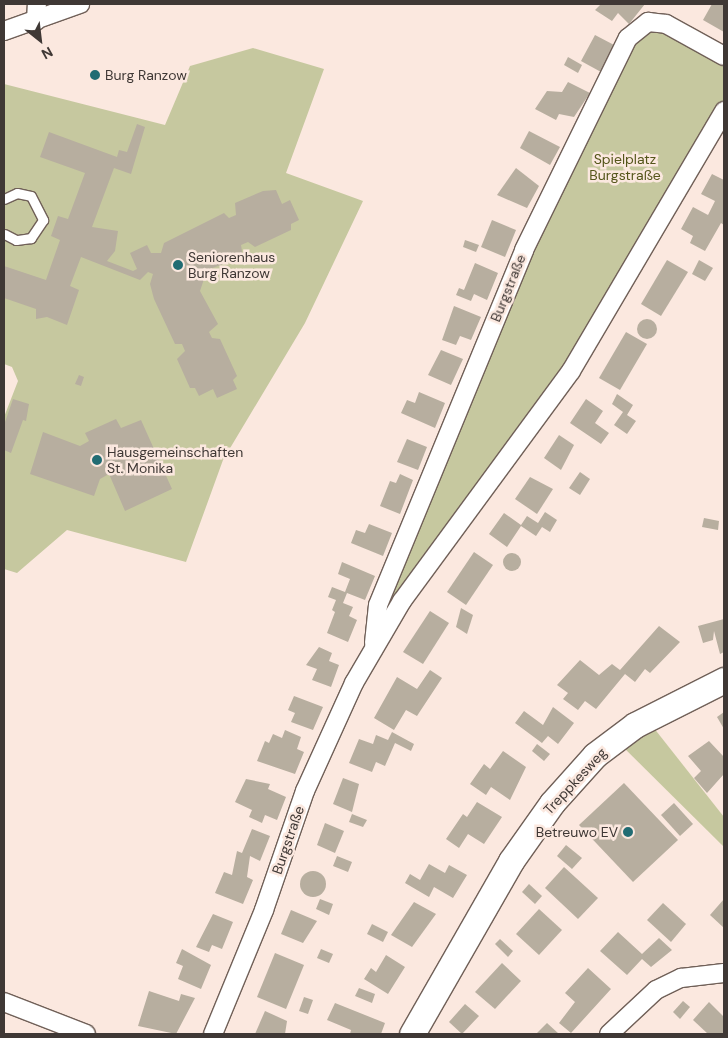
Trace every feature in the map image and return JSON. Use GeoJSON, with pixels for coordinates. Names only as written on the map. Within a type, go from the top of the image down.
{"type":"FeatureCollection","features":[{"type":"Feature","properties":{"kind":"street"},"geometry":{"type":"LineString","coordinates":[[4,31],[36,12],[80,4]]}},
{"type":"Feature","properties":{"kind":"street","name":"Burgstraße"},"geometry":{"type":"LineString","coordinates":[[373,651],[378,605],[524,250],[628,38],[648,22],[666,24],[724,56]]}},
{"type":"Feature","properties":{"kind":"street","name":"Burgstraße"},"geometry":{"type":"LineString","coordinates":[[213,1034],[264,910],[305,791],[373,651],[402,601],[571,371],[724,111]]}},
{"type":"Feature","properties":{"kind":"street","name":"Treppkesweg"},"geometry":{"type":"LineString","coordinates":[[412,1034],[511,861],[552,803],[595,755],[635,725],[724,680]]}},
{"type":"Feature","properties":{"kind":"street"},"geometry":{"type":"LineString","coordinates":[[609,1034],[656,990],[681,978],[724,972]]}},
{"type":"Feature","properties":{"kind":"street"},"geometry":{"type":"LineString","coordinates":[[4,1002],[86,1034]]}},
{"type":"Feature","properties":{"kind":"lane"},"geometry":{"type":"LineString","coordinates":[[4,199],[17,193],[31,196],[43,220],[31,238],[16,240],[4,234]]}},
{"type":"Feature","properties":{"kind":"green space","name":"Spielplatz Burgstraße"},"geometry":{"type":"Polygon","coordinates":[[[648,22],[724,56],[724,111],[571,371],[373,651],[378,605],[456,417],[628,38],[648,22]]]}},
{"type":"Feature","properties":{"kind":"green space"},"geometry":{"type":"Polygon","coordinates":[[[253,48],[324,69],[286,173],[363,201],[305,323],[223,460],[186,562],[67,530],[17,573],[4,569],[4,417],[18,381],[12,367],[4,364],[4,84],[165,125],[190,66],[253,48]]]}},
{"type":"Feature","properties":{"kind":"green space"},"geometry":{"type":"Polygon","coordinates":[[[646,718],[724,817],[724,847],[615,739],[646,718]]]}},
{"type":"Feature","properties":{"kind":"building"},"geometry":{"type":"Polygon","coordinates":[[[601,4],[645,4],[629,24],[618,13],[612,21],[595,10],[601,4]]]}},
{"type":"Feature","properties":{"kind":"building"},"geometry":{"type":"Polygon","coordinates":[[[712,4],[724,5],[724,32],[703,20],[712,4]]]}},
{"type":"Feature","properties":{"kind":"building"},"geometry":{"type":"Polygon","coordinates":[[[595,35],[616,46],[601,72],[581,61],[595,35]]]}},
{"type":"Feature","properties":{"kind":"building"},"geometry":{"type":"Polygon","coordinates":[[[568,57],[582,65],[578,73],[564,65],[568,57]]]}},
{"type":"Feature","properties":{"kind":"building"},"geometry":{"type":"Polygon","coordinates":[[[568,82],[590,93],[574,117],[559,114],[556,120],[535,109],[547,91],[562,92],[568,82]]]}},
{"type":"Feature","properties":{"kind":"building","name":"Seniorenhaus Burg Ranzow"},"geometry":{"type":"Polygon","coordinates":[[[137,124],[145,127],[131,174],[114,168],[92,227],[118,231],[115,251],[107,261],[133,271],[137,269],[130,253],[147,245],[151,253],[161,253],[164,243],[224,213],[229,218],[236,215],[235,203],[263,191],[276,190],[282,204],[290,200],[299,220],[291,224],[291,230],[255,247],[248,242],[241,245],[243,257],[207,270],[200,291],[218,324],[209,332],[212,338],[220,339],[237,376],[233,380],[237,389],[217,398],[213,389],[199,396],[195,388],[190,388],[177,359],[185,351],[182,344],[175,344],[154,299],[150,284],[153,274],[148,272],[140,280],[81,257],[70,286],[79,290],[67,325],[47,317],[36,319],[36,309],[4,298],[4,266],[46,280],[60,240],[51,236],[58,216],[68,219],[85,173],[40,157],[49,132],[117,157],[119,150],[127,152],[137,124]]]}},
{"type":"Feature","properties":{"kind":"building"},"geometry":{"type":"Polygon","coordinates":[[[529,131],[560,147],[550,165],[520,148],[529,131]]]}},
{"type":"Feature","properties":{"kind":"building"},"geometry":{"type":"Polygon","coordinates":[[[516,168],[539,186],[527,208],[497,195],[516,168]]]}},
{"type":"Feature","properties":{"kind":"building"},"geometry":{"type":"Polygon","coordinates":[[[712,174],[724,180],[724,225],[721,223],[705,251],[690,243],[693,236],[681,229],[693,207],[708,215],[715,201],[701,194],[712,174]]]}},
{"type":"Feature","properties":{"kind":"building"},"geometry":{"type":"Polygon","coordinates":[[[492,220],[516,230],[505,257],[481,247],[492,220]]]}},
{"type":"Feature","properties":{"kind":"building"},"geometry":{"type":"Polygon","coordinates":[[[465,240],[479,245],[476,252],[463,247],[465,240]]]}},
{"type":"Feature","properties":{"kind":"building"},"geometry":{"type":"Polygon","coordinates":[[[667,260],[688,272],[661,316],[641,304],[667,260]]]}},
{"type":"Feature","properties":{"kind":"building"},"geometry":{"type":"Polygon","coordinates":[[[699,260],[713,268],[705,281],[692,274],[699,260]]]}},
{"type":"Feature","properties":{"kind":"building"},"geometry":{"type":"Polygon","coordinates":[[[475,263],[498,273],[487,300],[474,294],[471,301],[456,295],[459,288],[464,290],[475,263]]]}},
{"type":"Feature","properties":{"kind":"building"},"geometry":{"type":"Polygon","coordinates":[[[454,306],[481,317],[471,340],[460,336],[456,345],[442,340],[454,306]]]}},
{"type":"Feature","properties":{"kind":"building"},"geometry":{"type":"Polygon","coordinates":[[[647,319],[654,322],[657,329],[654,336],[647,339],[640,336],[637,329],[640,322],[647,319]]]}},
{"type":"Feature","properties":{"kind":"building"},"geometry":{"type":"Polygon","coordinates":[[[626,332],[647,344],[620,390],[599,378],[626,332]]]}},
{"type":"Feature","properties":{"kind":"building"},"geometry":{"type":"Polygon","coordinates":[[[441,350],[463,359],[451,385],[428,375],[441,350]]]}},
{"type":"Feature","properties":{"kind":"building"},"geometry":{"type":"Polygon","coordinates":[[[79,375],[84,377],[81,386],[75,384],[79,375]]]}},
{"type":"Feature","properties":{"kind":"building"},"geometry":{"type":"Polygon","coordinates":[[[419,392],[445,403],[435,428],[401,413],[407,400],[415,403],[419,392]]]}},
{"type":"Feature","properties":{"kind":"building"},"geometry":{"type":"Polygon","coordinates":[[[617,394],[633,405],[627,415],[636,421],[627,434],[614,425],[623,412],[612,404],[617,394]]]}},
{"type":"Feature","properties":{"kind":"building"},"geometry":{"type":"Polygon","coordinates":[[[13,399],[29,404],[26,421],[23,420],[11,453],[4,450],[4,425],[13,399]]]}},
{"type":"Feature","properties":{"kind":"building"},"geometry":{"type":"Polygon","coordinates":[[[586,399],[603,411],[595,423],[609,433],[601,444],[570,423],[586,399]]]}},
{"type":"Feature","properties":{"kind":"building","name":"Hausgemeinschaften St. Monika"},"geometry":{"type":"Polygon","coordinates":[[[116,419],[121,428],[141,420],[172,489],[125,511],[109,474],[100,479],[94,496],[30,474],[43,432],[80,446],[89,441],[85,433],[116,419]]]}},
{"type":"Feature","properties":{"kind":"building"},"geometry":{"type":"Polygon","coordinates":[[[559,435],[574,445],[561,470],[544,458],[559,435]]]}},
{"type":"Feature","properties":{"kind":"building"},"geometry":{"type":"Polygon","coordinates":[[[407,439],[427,447],[418,470],[397,462],[407,439]]]}},
{"type":"Feature","properties":{"kind":"building"},"geometry":{"type":"Polygon","coordinates":[[[580,472],[590,479],[580,495],[569,488],[580,472]]]}},
{"type":"Feature","properties":{"kind":"building"},"geometry":{"type":"Polygon","coordinates":[[[400,474],[413,480],[400,514],[380,506],[390,481],[396,483],[400,474]]]}},
{"type":"Feature","properties":{"kind":"building"},"geometry":{"type":"Polygon","coordinates":[[[530,477],[553,489],[537,514],[515,499],[530,477]]]}},
{"type":"Feature","properties":{"kind":"building"},"geometry":{"type":"Polygon","coordinates":[[[545,512],[557,520],[550,532],[542,527],[536,536],[521,526],[507,547],[489,534],[504,513],[521,525],[527,516],[538,523],[545,512]]]}},
{"type":"Feature","properties":{"kind":"building"},"geometry":{"type":"Polygon","coordinates":[[[704,518],[719,521],[718,530],[702,527],[704,518]]]}},
{"type":"Feature","properties":{"kind":"building"},"geometry":{"type":"Polygon","coordinates":[[[369,524],[392,533],[383,556],[351,543],[356,530],[365,533],[369,524]]]}},
{"type":"Feature","properties":{"kind":"building"},"geometry":{"type":"Polygon","coordinates":[[[474,552],[493,565],[466,605],[447,592],[474,552]]]}},
{"type":"Feature","properties":{"kind":"building"},"geometry":{"type":"Polygon","coordinates":[[[512,553],[518,556],[521,562],[518,568],[512,571],[506,568],[503,562],[506,556],[512,553]]]}},
{"type":"Feature","properties":{"kind":"building"},"geometry":{"type":"Polygon","coordinates":[[[342,562],[375,576],[365,600],[347,593],[343,603],[353,607],[349,616],[357,620],[348,642],[327,633],[335,612],[332,610],[336,600],[328,597],[332,587],[345,592],[350,579],[338,574],[342,562]]]}},
{"type":"Feature","properties":{"kind":"building"},"geometry":{"type":"Polygon","coordinates":[[[461,608],[473,615],[467,634],[456,627],[461,608]]]}},
{"type":"Feature","properties":{"kind":"building"},"geometry":{"type":"Polygon","coordinates":[[[430,611],[449,623],[423,664],[403,652],[430,611]]]}},
{"type":"Feature","properties":{"kind":"building"},"geometry":{"type":"Polygon","coordinates":[[[724,619],[724,652],[720,654],[714,631],[713,640],[703,643],[698,626],[724,619]]]}},
{"type":"Feature","properties":{"kind":"building"},"geometry":{"type":"Polygon","coordinates":[[[659,626],[680,642],[650,673],[645,669],[635,682],[625,674],[596,709],[585,701],[578,710],[563,699],[568,693],[557,685],[580,660],[599,675],[612,664],[620,670],[659,626]]]}},
{"type":"Feature","properties":{"kind":"building"},"geometry":{"type":"Polygon","coordinates":[[[319,647],[332,653],[329,661],[339,665],[331,687],[312,680],[317,669],[306,665],[319,647]]]}},
{"type":"Feature","properties":{"kind":"building"},"geometry":{"type":"Polygon","coordinates":[[[430,670],[442,678],[417,716],[406,710],[394,730],[374,718],[397,677],[417,689],[430,670]]]}},
{"type":"Feature","properties":{"kind":"building"},"geometry":{"type":"Polygon","coordinates":[[[294,696],[323,707],[313,730],[291,722],[295,713],[288,710],[294,696]]]}},
{"type":"Feature","properties":{"kind":"building"},"geometry":{"type":"Polygon","coordinates":[[[553,707],[574,723],[558,744],[548,736],[542,743],[515,723],[524,711],[543,725],[553,707]]]}},
{"type":"Feature","properties":{"kind":"building"},"geometry":{"type":"Polygon","coordinates":[[[724,712],[724,729],[717,717],[724,712]]]}},
{"type":"Feature","properties":{"kind":"building"},"geometry":{"type":"Polygon","coordinates":[[[285,730],[301,737],[297,749],[304,752],[295,774],[257,761],[265,741],[269,743],[273,734],[282,738],[285,730]]]}},
{"type":"Feature","properties":{"kind":"building"},"geometry":{"type":"Polygon","coordinates":[[[392,732],[414,744],[411,751],[395,743],[385,766],[376,762],[372,772],[349,763],[359,739],[373,744],[376,735],[388,740],[392,732]]]}},
{"type":"Feature","properties":{"kind":"building"},"geometry":{"type":"Polygon","coordinates":[[[709,741],[724,757],[724,774],[707,793],[694,778],[701,771],[688,756],[709,741]]]}},
{"type":"Feature","properties":{"kind":"building"},"geometry":{"type":"Polygon","coordinates":[[[537,744],[550,754],[544,761],[532,751],[537,744]]]}},
{"type":"Feature","properties":{"kind":"building"},"geometry":{"type":"Polygon","coordinates":[[[503,751],[526,767],[510,800],[491,787],[486,795],[470,784],[484,764],[490,769],[503,751]]]}},
{"type":"Feature","properties":{"kind":"building"},"geometry":{"type":"Polygon","coordinates":[[[343,778],[359,784],[352,812],[333,804],[343,778]]]}},
{"type":"Feature","properties":{"kind":"building"},"geometry":{"type":"Polygon","coordinates":[[[246,779],[270,784],[268,789],[286,797],[277,820],[265,815],[262,823],[249,817],[252,810],[235,802],[246,779]]]}},
{"type":"Feature","properties":{"kind":"building","name":"Betreuwo EV"},"geometry":{"type":"Polygon","coordinates":[[[624,783],[678,840],[633,882],[579,825],[624,783]]]}},
{"type":"Feature","properties":{"kind":"building"},"geometry":{"type":"Polygon","coordinates":[[[477,802],[502,817],[484,844],[468,834],[459,848],[446,839],[463,814],[467,817],[477,802]]]}},
{"type":"Feature","properties":{"kind":"building"},"geometry":{"type":"Polygon","coordinates":[[[674,803],[693,824],[680,836],[661,815],[674,803]]]}},
{"type":"Feature","properties":{"kind":"building"},"geometry":{"type":"Polygon","coordinates":[[[352,814],[367,820],[363,827],[349,822],[352,814]]]}},
{"type":"Feature","properties":{"kind":"building"},"geometry":{"type":"Polygon","coordinates":[[[325,823],[344,831],[335,853],[317,845],[325,823]]]}},
{"type":"Feature","properties":{"kind":"building"},"geometry":{"type":"Polygon","coordinates":[[[252,829],[270,836],[260,861],[250,856],[247,877],[253,880],[243,904],[215,893],[224,872],[232,875],[237,851],[242,853],[252,829]]]}},
{"type":"Feature","properties":{"kind":"building"},"geometry":{"type":"Polygon","coordinates":[[[566,845],[582,858],[572,869],[557,856],[566,845]]]}},
{"type":"Feature","properties":{"kind":"building"},"geometry":{"type":"Polygon","coordinates":[[[337,856],[352,862],[348,872],[333,866],[337,856]]]}},
{"type":"Feature","properties":{"kind":"building"},"geometry":{"type":"Polygon","coordinates":[[[429,864],[445,873],[449,865],[467,875],[453,898],[434,887],[429,897],[405,883],[410,874],[420,880],[429,864]]]}},
{"type":"Feature","properties":{"kind":"building"},"geometry":{"type":"Polygon","coordinates":[[[564,867],[598,898],[578,919],[545,888],[564,867]]]}},
{"type":"Feature","properties":{"kind":"building"},"geometry":{"type":"Polygon","coordinates":[[[313,871],[322,875],[326,884],[322,893],[313,897],[304,893],[300,884],[304,875],[313,871]]]}},
{"type":"Feature","properties":{"kind":"building"},"geometry":{"type":"Polygon","coordinates":[[[529,884],[542,896],[535,904],[522,892],[529,884]]]}},
{"type":"Feature","properties":{"kind":"building"},"geometry":{"type":"Polygon","coordinates":[[[320,899],[333,904],[329,915],[316,909],[320,899]]]}},
{"type":"Feature","properties":{"kind":"building"},"geometry":{"type":"Polygon","coordinates":[[[724,899],[724,928],[710,915],[724,899]]]}},
{"type":"Feature","properties":{"kind":"building"},"geometry":{"type":"Polygon","coordinates":[[[414,902],[436,914],[412,947],[391,935],[414,902]]]}},
{"type":"Feature","properties":{"kind":"building"},"geometry":{"type":"Polygon","coordinates":[[[663,903],[686,924],[671,942],[647,920],[663,903]]]}},
{"type":"Feature","properties":{"kind":"building"},"geometry":{"type":"Polygon","coordinates":[[[539,909],[562,930],[539,955],[516,934],[539,909]]]}},
{"type":"Feature","properties":{"kind":"building"},"geometry":{"type":"Polygon","coordinates":[[[291,910],[317,921],[303,943],[281,934],[291,910]]]}},
{"type":"Feature","properties":{"kind":"building"},"geometry":{"type":"Polygon","coordinates":[[[213,914],[233,922],[222,949],[212,945],[209,952],[196,947],[213,914]]]}},
{"type":"Feature","properties":{"kind":"building"},"geometry":{"type":"Polygon","coordinates":[[[372,924],[388,932],[383,942],[367,934],[372,924]]]}},
{"type":"Feature","properties":{"kind":"building"},"geometry":{"type":"Polygon","coordinates":[[[618,932],[642,954],[659,938],[672,950],[651,967],[642,959],[627,975],[600,951],[618,932]]]}},
{"type":"Feature","properties":{"kind":"building"},"geometry":{"type":"Polygon","coordinates":[[[500,939],[513,951],[508,957],[495,944],[500,939]]]}},
{"type":"Feature","properties":{"kind":"building"},"geometry":{"type":"Polygon","coordinates":[[[182,949],[211,965],[201,989],[178,979],[183,966],[176,963],[182,949]]]}},
{"type":"Feature","properties":{"kind":"building"},"geometry":{"type":"Polygon","coordinates":[[[321,949],[333,954],[329,963],[317,958],[321,949]]]}},
{"type":"Feature","properties":{"kind":"building"},"geometry":{"type":"Polygon","coordinates":[[[275,953],[304,965],[286,1009],[257,997],[275,953]]]}},
{"type":"Feature","properties":{"kind":"building"},"geometry":{"type":"Polygon","coordinates":[[[386,955],[405,967],[388,994],[364,979],[371,968],[376,972],[386,955]]]}},
{"type":"Feature","properties":{"kind":"building"},"geometry":{"type":"Polygon","coordinates":[[[502,963],[521,981],[495,1009],[475,992],[502,963]]]}},
{"type":"Feature","properties":{"kind":"building"},"geometry":{"type":"Polygon","coordinates":[[[588,968],[611,989],[571,1033],[559,1023],[575,1002],[565,993],[588,968]]]}},
{"type":"Feature","properties":{"kind":"building"},"geometry":{"type":"Polygon","coordinates":[[[359,988],[375,994],[372,1003],[355,996],[359,988]]]}},
{"type":"Feature","properties":{"kind":"building"},"geometry":{"type":"Polygon","coordinates":[[[149,991],[179,1001],[181,994],[195,998],[176,1034],[138,1026],[149,991]]]}},
{"type":"Feature","properties":{"kind":"building"},"geometry":{"type":"Polygon","coordinates":[[[304,997],[313,1000],[308,1014],[299,1011],[304,997]]]}},
{"type":"Feature","properties":{"kind":"building"},"geometry":{"type":"Polygon","coordinates":[[[683,1001],[690,1007],[680,1019],[673,1012],[683,1001]]]}},
{"type":"Feature","properties":{"kind":"building"},"geometry":{"type":"Polygon","coordinates":[[[709,1002],[724,1017],[724,1034],[708,1034],[693,1020],[709,1002]]]}},
{"type":"Feature","properties":{"kind":"building"},"geometry":{"type":"Polygon","coordinates":[[[335,1003],[385,1023],[381,1034],[350,1034],[351,1030],[327,1020],[335,1003]]]}},
{"type":"Feature","properties":{"kind":"building"},"geometry":{"type":"Polygon","coordinates":[[[465,1004],[479,1016],[462,1034],[449,1022],[465,1004]]]}},
{"type":"Feature","properties":{"kind":"building"},"geometry":{"type":"Polygon","coordinates":[[[265,1011],[287,1021],[285,1034],[255,1034],[265,1011]]]}},
{"type":"Feature","properties":{"kind":"building"},"geometry":{"type":"Polygon","coordinates":[[[547,1023],[559,1034],[536,1034],[547,1023]]]}},
{"type":"Feature","properties":{"kind":"place","name":"Burg Ranzow"},"geometry":{"type":"Point","coordinates":[95,75]}},
{"type":"Feature","properties":{"kind":"place","name":"Seniorenhaus Burg Ranzow"},"geometry":{"type":"Point","coordinates":[178,265]}},
{"type":"Feature","properties":{"kind":"place","name":"Hausgemeinschaften St. Monika"},"geometry":{"type":"Point","coordinates":[97,460]}},
{"type":"Feature","properties":{"kind":"place","name":"Betreuwo EV"},"geometry":{"type":"Point","coordinates":[628,832]}}]}
